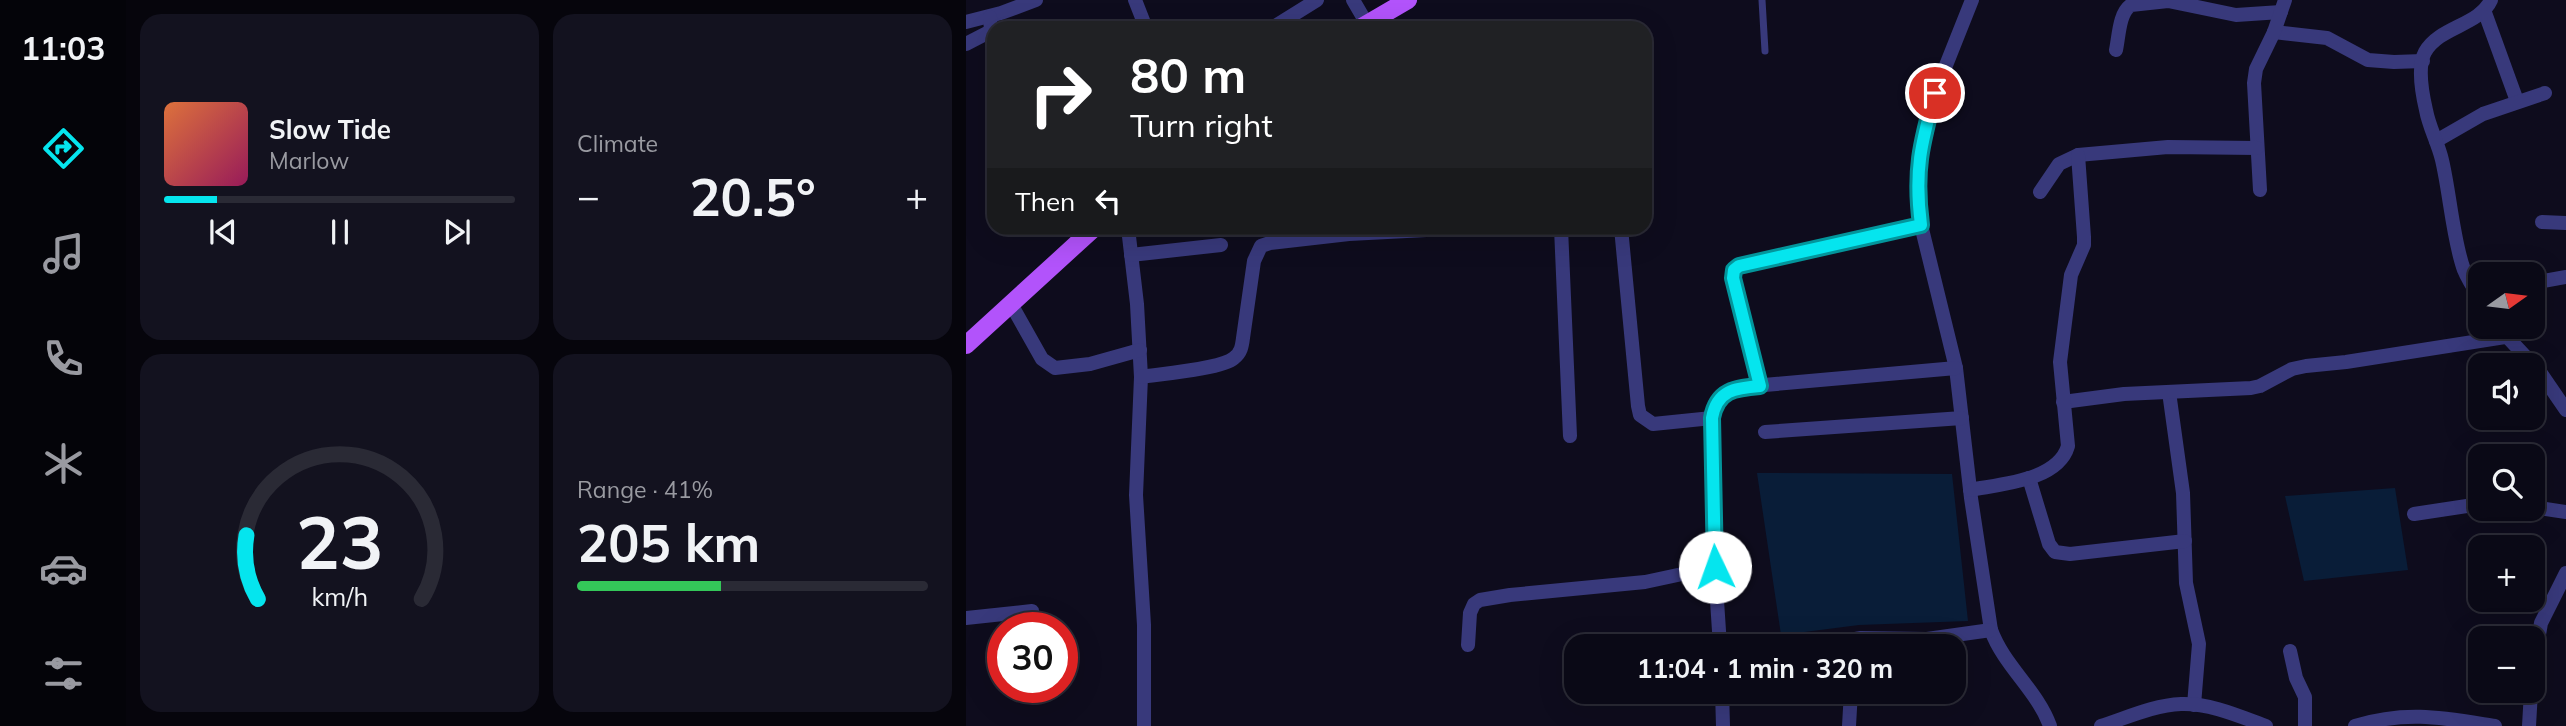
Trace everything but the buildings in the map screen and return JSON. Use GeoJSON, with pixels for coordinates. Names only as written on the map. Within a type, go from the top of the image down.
{"type":"FeatureCollection","features":[{"type":"Feature","properties":{"kind":"main road"},"geometry":{"type":"LineString","coordinates":[[1374,21],[1408,0]]}},
{"type":"Feature","properties":{"kind":"main road"},"geometry":{"type":"LineString","coordinates":[[966,345],[1082,235]]}},
{"type":"Feature","properties":{"kind":"street"},"geometry":{"type":"LineString","coordinates":[[1003,21],[1036,0]]}},
{"type":"Feature","properties":{"kind":"street"},"geometry":{"type":"LineString","coordinates":[[1135,0],[1143,21]]}},
{"type":"Feature","properties":{"kind":"street"},"geometry":{"type":"LineString","coordinates":[[1283,21],[1317,0]]}},
{"type":"Feature","properties":{"kind":"street"},"geometry":{"type":"LineString","coordinates":[[1353,0],[1366,21]]}},
{"type":"Feature","properties":{"kind":"street"},"geometry":{"type":"LineString","coordinates":[[1972,0],[1935,93],[1923,139],[1918,167],[1921,225],[1956,368],[1970,490],[1991,630],[1997,646],[2038,703],[2050,726]]}},
{"type":"Feature","properties":{"kind":"street"},"geometry":{"type":"LineString","coordinates":[[2116,50],[2123,14],[2131,5],[2168,1],[2236,15],[2283,6],[2256,69],[2254,83],[2260,190]]}},
{"type":"Feature","properties":{"kind":"street"},"geometry":{"type":"LineString","coordinates":[[2468,277],[2460,254],[2447,184],[2426,112],[2422,85],[2423,61],[2430,45],[2487,5],[2517,101]]}},
{"type":"Feature","properties":{"kind":"street"},"geometry":{"type":"LineString","coordinates":[[966,22],[987,28]]}},
{"type":"Feature","properties":{"kind":"street"},"geometry":{"type":"LineString","coordinates":[[966,44],[987,31]]}},
{"type":"Feature","properties":{"kind":"street"},"geometry":{"type":"LineString","coordinates":[[2274,32],[2327,38],[2368,60],[2423,61]]}},
{"type":"Feature","properties":{"kind":"street"},"geometry":{"type":"LineString","coordinates":[[2436,141],[2483,114],[2545,93]]}},
{"type":"Feature","properties":{"kind":"street"},"geometry":{"type":"LineString","coordinates":[[2040,192],[2059,164],[2078,155],[2168,147],[2257,148]]}},
{"type":"Feature","properties":{"kind":"street"},"geometry":{"type":"LineString","coordinates":[[1970,490],[2029,478],[2051,468],[2066,454],[2068,446],[2060,362],[2071,275],[2084,245],[2078,155]]}},
{"type":"Feature","properties":{"kind":"street"},"geometry":{"type":"LineString","coordinates":[[2542,222],[2566,223]]}},
{"type":"Feature","properties":{"kind":"street"},"geometry":{"type":"LineString","coordinates":[[1760,386],[1733,278],[1734,270],[1739,266],[1921,225]]}},
{"type":"Feature","properties":{"kind":"street"},"geometry":{"type":"LineString","coordinates":[[1129,235],[1141,377],[1136,495],[1144,625],[1144,726]]}},
{"type":"Feature","properties":{"kind":"street"},"geometry":{"type":"LineString","coordinates":[[1141,377],[1215,365],[1236,358],[1241,350],[1254,261],[1261,246],[1340,235]]}},
{"type":"Feature","properties":{"kind":"street"},"geometry":{"type":"LineString","coordinates":[[1561,235],[1570,436]]}},
{"type":"Feature","properties":{"kind":"street"},"geometry":{"type":"LineString","coordinates":[[1622,235],[1640,415],[1653,424],[1712,418]]}},
{"type":"Feature","properties":{"kind":"street"},"geometry":{"type":"LineString","coordinates":[[1131,256],[1221,245]]}},
{"type":"Feature","properties":{"kind":"street"},"geometry":{"type":"LineString","coordinates":[[2545,281],[2566,277]]}},
{"type":"Feature","properties":{"kind":"street"},"geometry":{"type":"LineString","coordinates":[[1011,304],[1042,359],[1055,368],[1090,364],[1140,350]]}},
{"type":"Feature","properties":{"kind":"street"},"geometry":{"type":"LineString","coordinates":[[2063,402],[2124,394],[2251,388],[2292,369],[2346,362],[2468,339]]}},
{"type":"Feature","properties":{"kind":"street"},"geometry":{"type":"LineString","coordinates":[[2510,340],[2540,372],[2566,410]]}},
{"type":"Feature","properties":{"kind":"street"},"geometry":{"type":"LineString","coordinates":[[1719,634],[1712,418],[1714,407],[1728,391],[1956,368]]}},
{"type":"Feature","properties":{"kind":"street"},"geometry":{"type":"LineString","coordinates":[[2169,392],[2183,493],[2188,597],[2199,644],[2194,705]]}},
{"type":"Feature","properties":{"kind":"street"},"geometry":{"type":"LineString","coordinates":[[1765,432],[1962,418]]}},
{"type":"Feature","properties":{"kind":"street"},"geometry":{"type":"LineString","coordinates":[[2029,478],[2049,544],[2055,552],[2070,554],[2185,541]]}},
{"type":"Feature","properties":{"kind":"street"},"geometry":{"type":"LineString","coordinates":[[2414,514],[2468,506]]}},
{"type":"Feature","properties":{"kind":"street"},"geometry":{"type":"LineString","coordinates":[[2545,510],[2566,512]]}},
{"type":"Feature","properties":{"kind":"street"},"geometry":{"type":"LineString","coordinates":[[1468,645],[1470,613],[1474,604],[1480,600],[1644,582],[1715,567]]}},
{"type":"Feature","properties":{"kind":"street"},"geometry":{"type":"LineString","coordinates":[[2540,626],[2566,573]]}},
{"type":"Feature","properties":{"kind":"street"},"geometry":{"type":"LineString","coordinates":[[966,618],[1032,611]]}},
{"type":"Feature","properties":{"kind":"street"},"geometry":{"type":"LineString","coordinates":[[1963,634],[1991,630]]}},
{"type":"Feature","properties":{"kind":"street"},"geometry":{"type":"LineString","coordinates":[[2290,651],[2296,678],[2305,697],[2305,726]]}},
{"type":"Feature","properties":{"kind":"street"},"geometry":{"type":"LineString","coordinates":[[2529,726],[2530,703]]}},
{"type":"Feature","properties":{"kind":"street"},"geometry":{"type":"LineString","coordinates":[[1722,704],[1723,726]]}},
{"type":"Feature","properties":{"kind":"street"},"geometry":{"type":"LineString","coordinates":[[1849,726],[1850,704]]}},
{"type":"Feature","properties":{"kind":"street"},"geometry":{"type":"LineString","coordinates":[[2101,726],[2170,705],[2194,705],[2229,713],[2266,726]]}},
{"type":"Feature","properties":{"kind":"street"},"geometry":{"type":"LineString","coordinates":[[2356,726],[2394,716],[2414,715],[2495,726]]}},
{"type":"Feature","properties":{"kind":"lane"},"geometry":{"type":"LineString","coordinates":[[1762,0],[1765,51]]}},
{"type":"Feature","properties":{"kind":"water"},"geometry":{"type":"Polygon","coordinates":[[[1757,473],[1952,474],[1968,621],[1859,625],[1781,634],[1757,473]]]}},
{"type":"Feature","properties":{"kind":"water"},"geometry":{"type":"Polygon","coordinates":[[[2395,488],[2408,570],[2304,581],[2285,496],[2395,488]]]}},
{"type":"Feature","properties":{"kind":"route"},"geometry":{"type":"LineString","coordinates":[[1715,567],[1714,407],[1718,399],[1728,391],[1760,386],[1733,278],[1734,270],[1739,266],[1921,225],[1918,167],[1935,93]]}}]}
